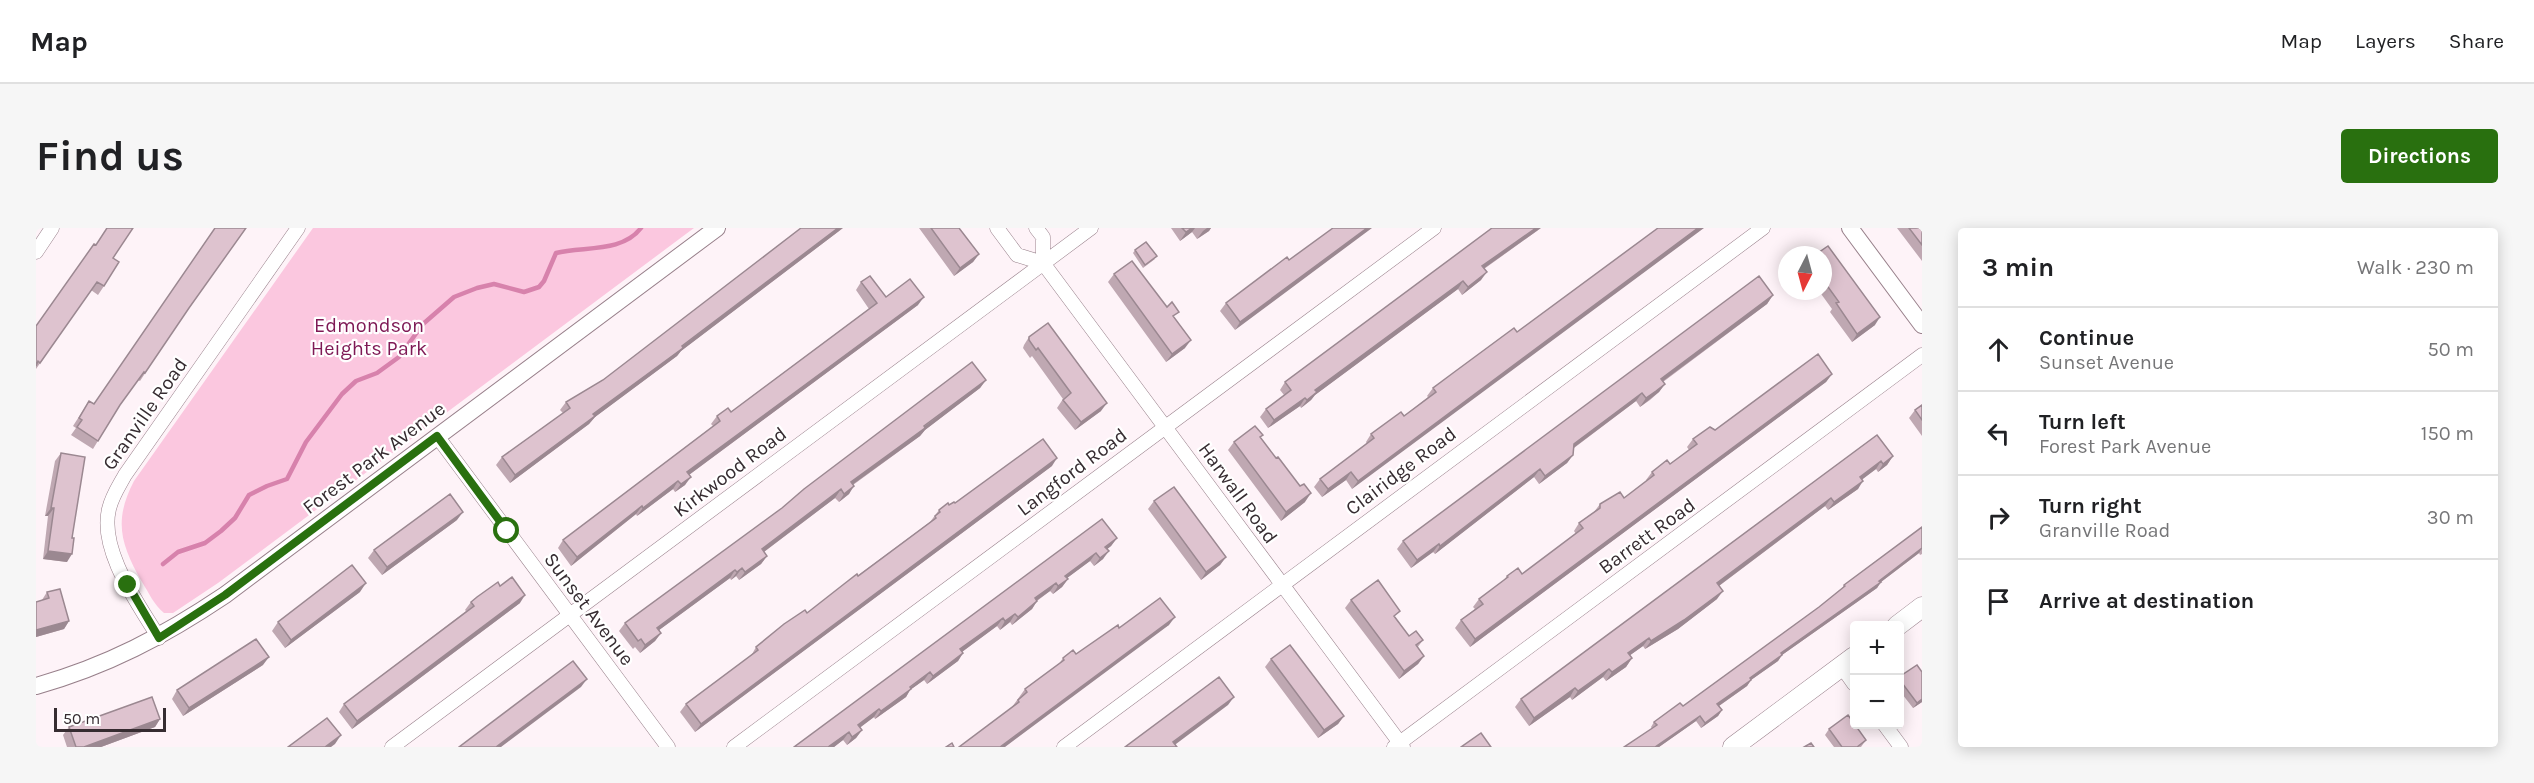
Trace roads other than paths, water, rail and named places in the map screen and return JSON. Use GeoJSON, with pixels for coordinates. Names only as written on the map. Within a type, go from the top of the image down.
{"type":"FeatureCollection","features":[{"type":"Feature","properties":{"kind":"main road"},"geometry":{"type":"LineString","coordinates":[[1904,621],[1922,607]]}},
{"type":"Feature","properties":{"kind":"main road"},"geometry":{"type":"LineString","coordinates":[[1734,747],[1848,662]]}},
{"type":"Feature","properties":{"kind":"street"},"geometry":{"type":"LineString","coordinates":[[36,252],[52,228]]}},
{"type":"Feature","properties":{"kind":"street","name":"Granville Road"},"geometry":{"type":"LineString","coordinates":[[159,638],[118,565],[110,543],[109,510],[114,493],[298,228]]}},
{"type":"Feature","properties":{"kind":"street","name":"Forest Park Avenue"},"geometry":{"type":"LineString","coordinates":[[36,686],[75,675],[159,638],[225,595],[717,228]]}},
{"type":"Feature","properties":{"kind":"street"},"geometry":{"type":"LineString","coordinates":[[997,228],[1017,255],[1043,262],[1043,237],[1036,228]]}},
{"type":"Feature","properties":{"kind":"street","name":"Kirkwood Road"},"geometry":{"type":"LineString","coordinates":[[392,747],[1091,228]]}},
{"type":"Feature","properties":{"kind":"street","name":"Langford Road"},"geometry":{"type":"LineString","coordinates":[[734,747],[1434,228]]}},
{"type":"Feature","properties":{"kind":"street","name":"Clairidge Road"},"geometry":{"type":"LineString","coordinates":[[1064,747],[1763,228]]}},
{"type":"Feature","properties":{"kind":"street"},"geometry":{"type":"LineString","coordinates":[[1850,228],[1922,325]]}},
{"type":"Feature","properties":{"kind":"street","name":"Harwall Road"},"geometry":{"type":"LineString","coordinates":[[1043,262],[1399,746]]}},
{"type":"Feature","properties":{"kind":"street","name":"Barrett Road"},"geometry":{"type":"LineString","coordinates":[[1399,746],[1922,355]]}},
{"type":"Feature","properties":{"kind":"street","name":"Sunset Avenue"},"geometry":{"type":"LineString","coordinates":[[437,436],[668,747]]}},
{"type":"Feature","properties":{"kind":"street"},"geometry":{"type":"LineString","coordinates":[[1888,729],[1901,747]]}},
{"type":"Feature","properties":{"kind":"waterway"},"geometry":{"type":"LineString","coordinates":[[163,564],[178,552],[205,543],[221,531],[235,518],[249,495],[287,479],[306,442],[342,394],[356,381],[377,373],[399,357],[423,324],[454,297],[494,284],[524,292],[539,287],[556,253],[613,245],[633,236],[641,228]]}},
{"type":"Feature","properties":{"kind":"park label","name":"Edmondson Heights Park"},"geometry":{"type":"Point","coordinates":[369,336]}}]}
